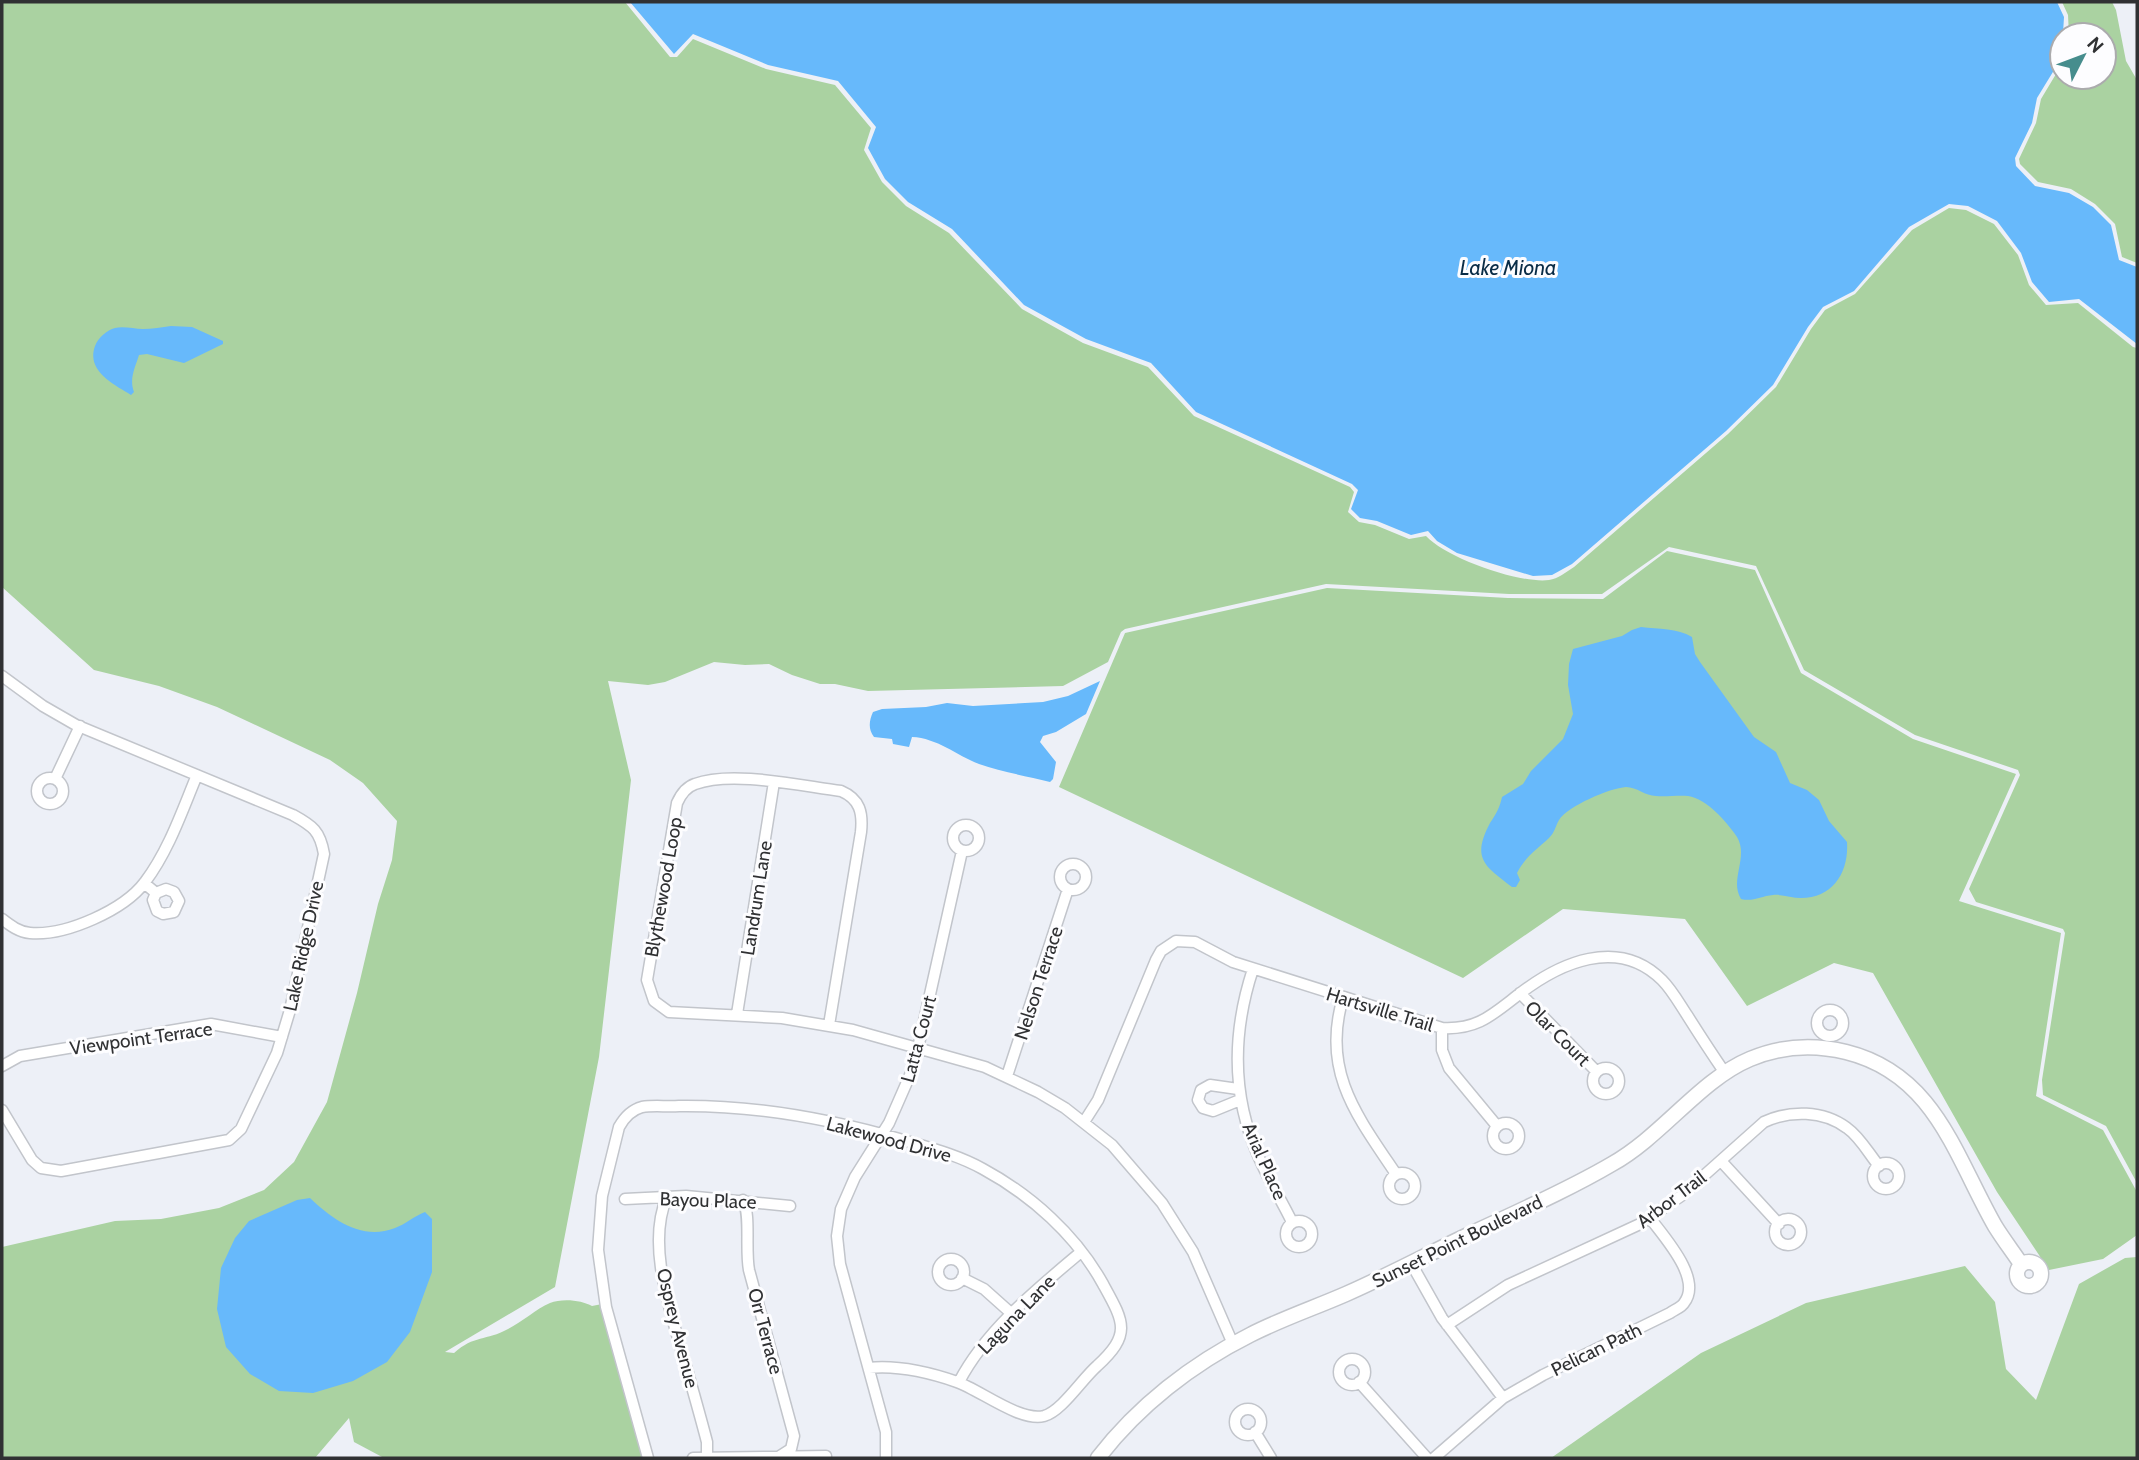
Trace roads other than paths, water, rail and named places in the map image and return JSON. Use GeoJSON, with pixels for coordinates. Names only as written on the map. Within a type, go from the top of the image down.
{"type":"FeatureCollection","features":[{"type":"Feature","properties":{"kind":"street","name":"Lake Ridge Drive"},"geometry":{"type":"LineString","coordinates":[[2,676],[43,706],[80,726],[293,815],[307,823],[321,837],[324,853],[290,1010],[277,1053],[241,1129],[229,1140],[61,1171],[41,1168],[32,1160],[2,1110]]}},
{"type":"Feature","properties":{"kind":"street"},"geometry":{"type":"LineString","coordinates":[[55,779],[80,726]]}},
{"type":"Feature","properties":{"kind":"street"},"geometry":{"type":"LineString","coordinates":[[2,919],[17,930],[32,933],[68,929],[97,917],[129,898],[144,883],[162,854],[197,775]]}},
{"type":"Feature","properties":{"kind":"street","name":"Blythewood Loop"},"geometry":{"type":"LineString","coordinates":[[829,1025],[862,814],[855,800],[841,791],[744,779],[705,781],[687,788],[677,803],[648,972],[649,991],[654,1001],[661,1008],[681,1013],[737,1014],[829,1025],[959,1058],[1007,1076],[1038,1092],[1084,1122],[1133,1167],[1163,1203],[1193,1252],[1233,1344]]}},
{"type":"Feature","properties":{"kind":"street","name":"Landrum Lane"},"geometry":{"type":"LineString","coordinates":[[737,1014],[774,782]]}},
{"type":"Feature","properties":{"kind":"street","name":"Latta Court"},"geometry":{"type":"LineString","coordinates":[[886,1458],[886,1432],[840,1264],[837,1236],[846,1194],[904,1091],[919,1048],[962,851]]}},
{"type":"Feature","properties":{"kind":"street"},"geometry":{"type":"LineString","coordinates":[[144,883],[156,893]]}},
{"type":"Feature","properties":{"kind":"street","name":"Nelson Terrace"},"geometry":{"type":"LineString","coordinates":[[1007,1076],[1069,889]]}},
{"type":"Feature","properties":{"kind":"street","name":"Hartsville Trail"},"geometry":{"type":"LineString","coordinates":[[1084,1122],[1098,1100],[1161,951],[1176,941],[1195,942],[1218,956],[1253,969],[1442,1028],[1458,1029],[1480,1022],[1548,973],[1586,958],[1613,957],[1642,965],[1663,981],[1725,1073]]}},
{"type":"Feature","properties":{"kind":"street","name":"Arial Place"},"geometry":{"type":"LineString","coordinates":[[1253,969],[1240,1017],[1237,1050],[1239,1095],[1260,1161],[1292,1222]]}},
{"type":"Feature","properties":{"kind":"street","name":"Olar Court"},"geometry":{"type":"LineString","coordinates":[[1520,993],[1596,1071]]}},
{"type":"Feature","properties":{"kind":"street"},"geometry":{"type":"LineString","coordinates":[[1343,998],[1335,1047],[1342,1085],[1361,1123],[1396,1174]]}},
{"type":"Feature","properties":{"kind":"street","name":"Viewpoint Terrace"},"geometry":{"type":"LineString","coordinates":[[2,1066],[20,1056],[211,1024],[282,1037]]}},
{"type":"Feature","properties":{"kind":"street"},"geometry":{"type":"LineString","coordinates":[[1442,1028],[1442,1050],[1449,1068],[1497,1126]]}},
{"type":"Feature","properties":{"kind":"street","name":"Sunset Point Boulevard"},"geometry":{"type":"LineString","coordinates":[[1098,1458],[1137,1415],[1197,1365],[1233,1344],[1412,1263],[1618,1161],[1662,1129],[1725,1073],[1770,1052],[1827,1042],[1880,1064],[1897,1075],[1920,1095],[1937,1116],[1996,1228],[2021,1264]]}},
{"type":"Feature","properties":{"kind":"street","name":"Lakewood Drive"},"geometry":{"type":"LineString","coordinates":[[648,1458],[606,1307],[598,1250],[602,1196],[619,1127],[624,1118],[640,1108],[731,1108],[808,1118],[882,1134],[964,1160],[1015,1188],[1042,1210],[1081,1252],[1100,1278],[1120,1319],[1121,1337],[1111,1353],[1059,1406],[1040,1417],[1026,1416],[959,1382],[916,1370],[869,1368]]}},
{"type":"Feature","properties":{"kind":"street","name":"Arbor Trail"},"geometry":{"type":"LineString","coordinates":[[1447,1325],[1508,1285],[1650,1218],[1681,1196],[1764,1122],[1779,1115],[1793,1113],[1826,1117],[1847,1128],[1879,1166]]}},
{"type":"Feature","properties":{"kind":"street"},"geometry":{"type":"LineString","coordinates":[[1721,1161],[1779,1224]]}},
{"type":"Feature","properties":{"kind":"street","name":"Bayou Place"},"geometry":{"type":"LineString","coordinates":[[625,1199],[667,1197],[743,1200],[790,1206]]}},
{"type":"Feature","properties":{"kind":"street","name":"Osprey Avenue"},"geometry":{"type":"LineString","coordinates":[[667,1197],[663,1205],[660,1237],[662,1273],[707,1442],[707,1458]]}},
{"type":"Feature","properties":{"kind":"street","name":"Orr Terrace"},"geometry":{"type":"LineString","coordinates":[[743,1200],[748,1211],[746,1246],[749,1270],[794,1436],[791,1449],[780,1456]]}},
{"type":"Feature","properties":{"kind":"street","name":"Pelican Path"},"geometry":{"type":"LineString","coordinates":[[1434,1458],[1503,1398],[1685,1303],[1689,1291],[1688,1272],[1650,1218]]}},
{"type":"Feature","properties":{"kind":"street","name":"Laguna Lane"},"geometry":{"type":"LineString","coordinates":[[959,1382],[973,1359],[1012,1314],[1081,1252]]}},
{"type":"Feature","properties":{"kind":"street"},"geometry":{"type":"LineString","coordinates":[[1412,1263],[1447,1325],[1503,1398]]}},
{"type":"Feature","properties":{"kind":"street"},"geometry":{"type":"LineString","coordinates":[[962,1278],[984,1289],[1012,1314]]}},
{"type":"Feature","properties":{"kind":"street"},"geometry":{"type":"LineString","coordinates":[[1359,1382],[1427,1458]]}},
{"type":"Feature","properties":{"kind":"street"},"geometry":{"type":"LineString","coordinates":[[1255,1432],[1271,1458]]}},
{"type":"Feature","properties":{"kind":"street"},"geometry":{"type":"LineString","coordinates":[[693,1458],[826,1456]]}},
{"type":"Feature","properties":{"kind":"water","name":"Lake Miona"},"geometry":{"type":"Polygon","coordinates":[[[630,2],[2057,2],[2064,21],[2048,21],[2048,80],[2037,98],[2032,123],[2015,158],[2016,166],[2035,186],[2069,193],[2093,207],[2111,225],[2119,260],[2137,267],[2137,344],[2079,299],[2049,302],[2032,282],[2021,253],[1997,221],[1968,206],[1949,204],[1909,227],[1854,291],[1823,307],[1773,385],[1726,431],[1572,564],[1552,575],[1533,576],[1457,553],[1437,541],[1428,531],[1411,535],[1377,521],[1360,518],[1351,509],[1358,490],[1352,484],[1196,412],[1151,363],[1086,339],[1024,305],[952,229],[908,202],[885,179],[868,148],[876,127],[838,81],[768,65],[693,34],[674,54],[630,2]]]}},
{"type":"Feature","properties":{"kind":"water"},"geometry":{"type":"Polygon","coordinates":[[[192,327],[223,341],[223,344],[184,363],[147,354],[139,355],[132,378],[134,392],[131,395],[103,376],[94,363],[95,346],[101,337],[115,328],[146,329],[192,327]]]}},
{"type":"Feature","properties":{"kind":"water"},"geometry":{"type":"Polygon","coordinates":[[[1641,627],[1674,630],[1692,637],[1695,654],[1754,737],[1776,752],[1790,783],[1807,790],[1819,800],[1829,821],[1847,842],[1842,873],[1830,888],[1812,897],[1776,895],[1741,899],[1737,884],[1740,845],[1733,831],[1716,812],[1688,796],[1652,796],[1626,787],[1590,799],[1564,815],[1551,836],[1520,867],[1517,873],[1520,880],[1516,887],[1512,887],[1488,867],[1481,854],[1484,835],[1502,797],[1523,784],[1531,771],[1563,739],[1573,714],[1568,685],[1573,649],[1622,636],[1641,627]]]}},
{"type":"Feature","properties":{"kind":"water"},"geometry":{"type":"Polygon","coordinates":[[[1100,681],[1086,714],[1056,732],[1043,736],[1040,742],[1056,762],[1050,782],[979,764],[921,738],[912,737],[909,747],[893,744],[892,739],[874,737],[870,728],[873,712],[882,709],[947,703],[973,706],[1043,702],[1068,696],[1100,681]]]}},
{"type":"Feature","properties":{"kind":"water"},"geometry":{"type":"Polygon","coordinates":[[[310,1198],[338,1221],[371,1232],[395,1228],[425,1212],[432,1219],[432,1272],[410,1332],[387,1362],[353,1381],[313,1393],[279,1391],[250,1374],[226,1347],[217,1309],[221,1268],[235,1238],[249,1221],[297,1200],[310,1198]]]}}]}
